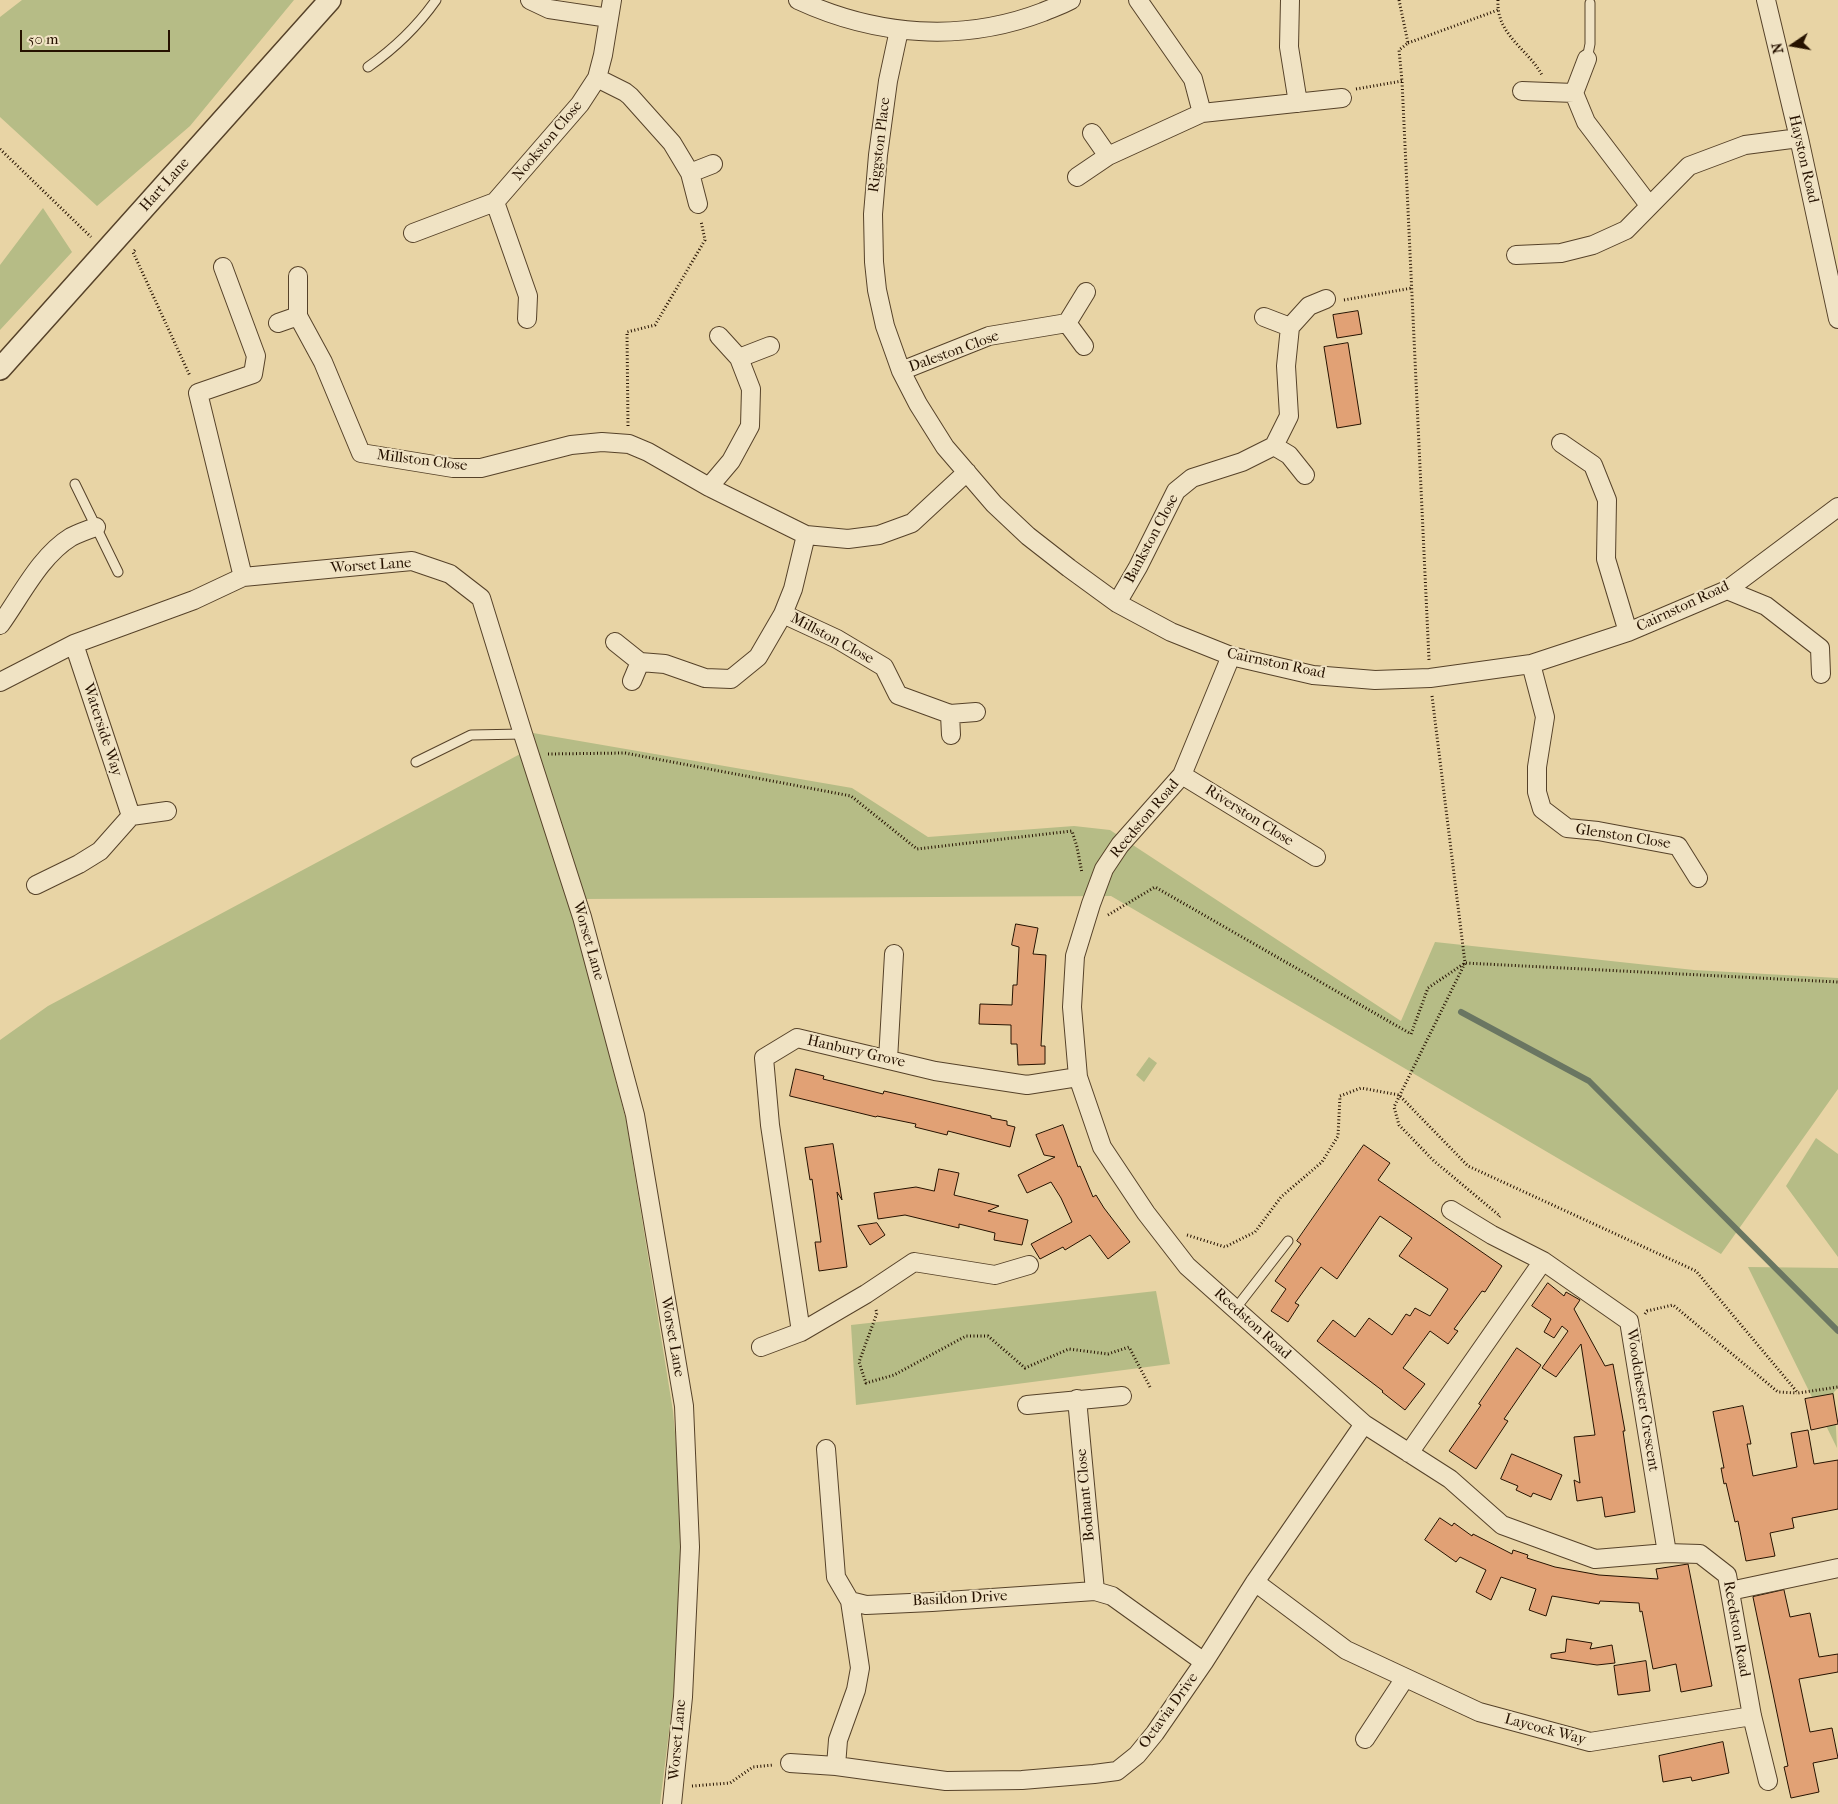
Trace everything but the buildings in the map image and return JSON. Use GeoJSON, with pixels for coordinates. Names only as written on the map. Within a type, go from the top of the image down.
{"type":"FeatureCollection","features":[{"type":"Feature","properties":{"kind":"street","name":"Hart Lane"},"geometry":{"type":"LineString","coordinates":[[0,369],[330,0]]}},
{"type":"Feature","properties":{"kind":"street"},"geometry":{"type":"LineString","coordinates":[[530,0],[549,9],[608,18]]}},
{"type":"Feature","properties":{"kind":"street","name":"Nookston Close"},"geometry":{"type":"LineString","coordinates":[[413,234],[495,202],[580,104],[597,78],[603,56],[612,0]]}},
{"type":"Feature","properties":{"kind":"street"},"geometry":{"type":"LineString","coordinates":[[798,0],[847,20],[899,30],[938,33],[982,28],[1024,19],[1071,0]]}},
{"type":"Feature","properties":{"kind":"street"},"geometry":{"type":"LineString","coordinates":[[1138,0],[1193,80],[1202,113]]}},
{"type":"Feature","properties":{"kind":"street"},"geometry":{"type":"LineString","coordinates":[[1290,0],[1289,47],[1298,103]]}},
{"type":"Feature","properties":{"kind":"street","name":"Hayston Road"},"geometry":{"type":"LineString","coordinates":[[1766,0],[1838,320]]}},
{"type":"Feature","properties":{"kind":"street","name":"Riggston Place"},"geometry":{"type":"LineString","coordinates":[[874,262],[873,214],[878,155],[888,81],[899,30]]}},
{"type":"Feature","properties":{"kind":"street"},"geometry":{"type":"LineString","coordinates":[[1587,59],[1574,93],[1586,122],[1649,205]]}},
{"type":"Feature","properties":{"kind":"street"},"geometry":{"type":"LineString","coordinates":[[597,78],[630,96],[672,143],[690,173],[698,204]]}},
{"type":"Feature","properties":{"kind":"street"},"geometry":{"type":"LineString","coordinates":[[1522,91],[1574,93]]}},
{"type":"Feature","properties":{"kind":"street"},"geometry":{"type":"LineString","coordinates":[[1077,177],[1108,156],[1202,113],[1342,98]]}},
{"type":"Feature","properties":{"kind":"street"},"geometry":{"type":"LineString","coordinates":[[1092,133],[1108,156]]}},
{"type":"Feature","properties":{"kind":"street"},"geometry":{"type":"LineString","coordinates":[[1516,255],[1561,253],[1593,245],[1626,230],[1689,166],[1745,146],[1798,138]]}},
{"type":"Feature","properties":{"kind":"street"},"geometry":{"type":"LineString","coordinates":[[690,173],[713,164]]}},
{"type":"Feature","properties":{"kind":"street"},"geometry":{"type":"LineString","coordinates":[[495,202],[528,296],[527,319]]}},
{"type":"Feature","properties":{"kind":"street","name":"Cairnston Road"},"geometry":{"type":"LineString","coordinates":[[874,262],[877,290],[885,326],[901,371],[918,404],[945,447],[994,504],[1028,536],[1118,603],[1171,632],[1231,656],[1313,675],[1375,680],[1430,678],[1531,664],[1628,632],[1727,590],[1838,506]]}},
{"type":"Feature","properties":{"kind":"street"},"geometry":{"type":"LineString","coordinates":[[223,267],[256,356],[255,365],[253,374],[198,393],[243,577]]}},
{"type":"Feature","properties":{"kind":"street","name":"Millston Close"},"geometry":{"type":"LineString","coordinates":[[298,276],[298,316],[323,362],[361,453],[453,468],[481,468],[571,445],[602,442],[629,444],[648,452],[709,487],[806,535],[848,539],[879,535],[912,523],[967,472]]}},
{"type":"Feature","properties":{"kind":"street"},"geometry":{"type":"LineString","coordinates":[[1084,346],[1067,323],[1086,292]]}},
{"type":"Feature","properties":{"kind":"street"},"geometry":{"type":"LineString","coordinates":[[1305,474],[1289,455],[1274,446],[1289,416],[1286,366],[1290,327],[1309,306],[1326,300]]}},
{"type":"Feature","properties":{"kind":"street"},"geometry":{"type":"LineString","coordinates":[[278,323],[298,316]]}},
{"type":"Feature","properties":{"kind":"street"},"geometry":{"type":"LineString","coordinates":[[1264,317],[1290,327]]}},
{"type":"Feature","properties":{"kind":"street","name":"Daleston Close"},"geometry":{"type":"LineString","coordinates":[[901,371],[989,336],[1067,323]]}},
{"type":"Feature","properties":{"kind":"street"},"geometry":{"type":"LineString","coordinates":[[709,487],[731,461],[750,426],[751,389],[739,358],[719,336]]}},
{"type":"Feature","properties":{"kind":"street"},"geometry":{"type":"LineString","coordinates":[[739,358],[770,346]]}},
{"type":"Feature","properties":{"kind":"street"},"geometry":{"type":"LineString","coordinates":[[1561,443],[1592,465],[1607,500],[1606,559],[1628,632]]}},
{"type":"Feature","properties":{"kind":"street","name":"Bankston Close"},"geometry":{"type":"LineString","coordinates":[[1118,603],[1176,491],[1192,478],[1242,462],[1274,446]]}},
{"type":"Feature","properties":{"kind":"street"},"geometry":{"type":"LineString","coordinates":[[0,625],[54,550],[71,538],[96,527]]}},
{"type":"Feature","properties":{"kind":"street","name":"Millston Close"},"geometry":{"type":"LineString","coordinates":[[640,662],[665,664],[705,678],[731,679],[758,657],[783,614],[793,589],[806,535]]}},
{"type":"Feature","properties":{"kind":"street","name":"Worset Lane"},"geometry":{"type":"LineString","coordinates":[[2,677],[74,644],[194,600],[243,577],[412,561],[450,574],[481,598],[582,918],[635,1115],[684,1406],[690,1547],[683,1697],[673,1795]]}},
{"type":"Feature","properties":{"kind":"street"},"geometry":{"type":"LineString","coordinates":[[1727,590],[1766,606],[1820,648],[1821,674]]}},
{"type":"Feature","properties":{"kind":"street","name":"Millston Close"},"geometry":{"type":"LineString","coordinates":[[783,614],[837,639],[884,667],[898,695],[950,714],[976,712]]}},
{"type":"Feature","properties":{"kind":"street"},"geometry":{"type":"LineString","coordinates":[[615,642],[640,662],[632,681]]}},
{"type":"Feature","properties":{"kind":"street","name":"Waterside Way"},"geometry":{"type":"LineString","coordinates":[[74,644],[131,816]]}},
{"type":"Feature","properties":{"kind":"street","name":"Reedston Road"},"geometry":{"type":"LineString","coordinates":[[1231,656],[1182,775],[1120,845],[1104,869],[1075,956],[1072,1007],[1078,1077],[1102,1148],[1146,1213],[1187,1266],[1364,1424],[1450,1479],[1502,1525],[1595,1558],[1667,1553],[1700,1554],[1727,1575],[1752,1716],[1768,1781]]}},
{"type":"Feature","properties":{"kind":"street","name":"Glenston Close"},"geometry":{"type":"LineString","coordinates":[[1531,664],[1545,717],[1537,767],[1537,792],[1542,809],[1568,828],[1598,831],[1678,846],[1698,878]]}},
{"type":"Feature","properties":{"kind":"street"},"geometry":{"type":"LineString","coordinates":[[950,714],[951,735]]}},
{"type":"Feature","properties":{"kind":"street","name":"Riverston Close"},"geometry":{"type":"LineString","coordinates":[[1182,775],[1316,857]]}},
{"type":"Feature","properties":{"kind":"street"},"geometry":{"type":"LineString","coordinates":[[36,886],[100,851],[131,816],[166,811]]}},
{"type":"Feature","properties":{"kind":"street"},"geometry":{"type":"LineString","coordinates":[[888,1060],[894,954]]}},
{"type":"Feature","properties":{"kind":"street","name":"Hanbury Grove"},"geometry":{"type":"LineString","coordinates":[[801,1332],[770,1125],[764,1058],[797,1038],[935,1071],[1027,1086],[1078,1077]]}},
{"type":"Feature","properties":{"kind":"street","name":"Woodchester Crescent"},"geometry":{"type":"LineString","coordinates":[[1451,1210],[1492,1235],[1542,1261],[1629,1322],[1667,1553]]}},
{"type":"Feature","properties":{"kind":"street"},"geometry":{"type":"LineString","coordinates":[[1409,1453],[1542,1261]]}},
{"type":"Feature","properties":{"kind":"street"},"geometry":{"type":"LineString","coordinates":[[761,1347],[801,1332],[866,1294],[914,1262],[996,1276],[1029,1264]]}},
{"type":"Feature","properties":{"kind":"street"},"geometry":{"type":"LineString","coordinates":[[1027,1405],[1122,1396]]}},
{"type":"Feature","properties":{"kind":"street","name":"Bodnant Close"},"geometry":{"type":"LineString","coordinates":[[1077,1399],[1095,1591]]}},
{"type":"Feature","properties":{"kind":"street","name":"Octavia Drive"},"geometry":{"type":"LineString","coordinates":[[783,1764],[836,1766],[946,1781],[1022,1780],[1094,1774],[1117,1770],[1136,1755],[1155,1734],[1255,1582],[1364,1424]]}},
{"type":"Feature","properties":{"kind":"street"},"geometry":{"type":"LineString","coordinates":[[826,1449],[836,1577],[850,1600],[860,1668],[856,1690],[838,1740],[836,1766]]}},
{"type":"Feature","properties":{"kind":"street"},"geometry":{"type":"LineString","coordinates":[[1730,1592],[1838,1568]]}},
{"type":"Feature","properties":{"kind":"street","name":"Laycock Way"},"geometry":{"type":"LineString","coordinates":[[1255,1582],[1346,1650],[1479,1712],[1590,1742],[1752,1716]]}},
{"type":"Feature","properties":{"kind":"street","name":"Basildon Drive"},"geometry":{"type":"LineString","coordinates":[[850,1600],[866,1605],[1095,1591],[1112,1596],[1204,1662]]}},
{"type":"Feature","properties":{"kind":"street"},"geometry":{"type":"LineString","coordinates":[[1365,1739],[1405,1678]]}},
{"type":"Feature","properties":{"kind":"lane"},"geometry":{"type":"LineString","coordinates":[[368,67],[389,52],[416,27],[436,0]]}},
{"type":"Feature","properties":{"kind":"lane"},"geometry":{"type":"LineString","coordinates":[[1587,59],[1590,44],[1590,2]]}},
{"type":"Feature","properties":{"kind":"lane"},"geometry":{"type":"LineString","coordinates":[[74,484],[118,572]]}},
{"type":"Feature","properties":{"kind":"lane"},"geometry":{"type":"LineString","coordinates":[[416,762],[471,735],[523,734]]}},
{"type":"Feature","properties":{"kind":"lane"},"geometry":{"type":"LineString","coordinates":[[1236,1308],[1288,1241]]}},
{"type":"Feature","properties":{"kind":"path"},"geometry":{"type":"LineString","coordinates":[[1399,0],[1408,43]]}},
{"type":"Feature","properties":{"kind":"path"},"geometry":{"type":"LineString","coordinates":[[1498,0],[1498,10],[1511,39],[1538,67],[1552,93]]}},
{"type":"Feature","properties":{"kind":"path"},"geometry":{"type":"LineString","coordinates":[[1492,1235],[1500,1216],[1434,1161],[1399,1125],[1394,1107],[1465,963],[1430,678],[1399,50],[1408,43],[1498,10]]}},
{"type":"Feature","properties":{"kind":"path"},"geometry":{"type":"LineString","coordinates":[[1342,98],[1343,91],[1402,82]]}},
{"type":"Feature","properties":{"kind":"path"},"geometry":{"type":"LineString","coordinates":[[0,149],[94,239]]}},
{"type":"Feature","properties":{"kind":"path"},"geometry":{"type":"LineString","coordinates":[[629,444],[627,332],[654,325],[705,240],[698,204]]}},
{"type":"Feature","properties":{"kind":"path"},"geometry":{"type":"LineString","coordinates":[[130,223],[144,238],[133,252],[198,393]]}},
{"type":"Feature","properties":{"kind":"path"},"geometry":{"type":"LineString","coordinates":[[1326,300],[1330,302],[1412,288]]}},
{"type":"Feature","properties":{"kind":"path"},"geometry":{"type":"LineString","coordinates":[[530,755],[625,753],[851,796],[917,849],[1072,831],[1082,873]]}},
{"type":"Feature","properties":{"kind":"path"},"geometry":{"type":"LineString","coordinates":[[1104,916],[1155,887],[1411,1034],[1428,988],[1465,963],[1838,982]]}},
{"type":"Feature","properties":{"kind":"path"},"geometry":{"type":"LineString","coordinates":[[1179,1233],[1225,1247],[1255,1232],[1281,1197],[1322,1162],[1338,1136],[1340,1096],[1362,1088],[1399,1095],[1468,1166],[1696,1271],[1798,1393]]}},
{"type":"Feature","properties":{"kind":"path"},"geometry":{"type":"LineString","coordinates":[[866,1294],[877,1313],[858,1362],[866,1383],[894,1375],[966,1336],[988,1336],[1025,1368],[1069,1349],[1108,1354],[1129,1347],[1150,1387]]}},
{"type":"Feature","properties":{"kind":"path"},"geometry":{"type":"LineString","coordinates":[[1641,1318],[1647,1311],[1673,1305],[1778,1392],[1798,1393],[1838,1387]]}},
{"type":"Feature","properties":{"kind":"path"},"geometry":{"type":"LineString","coordinates":[[673,1795],[730,1782],[753,1767],[783,1764]]}},
{"type":"Feature","properties":{"kind":"green space"},"geometry":{"type":"Polygon","coordinates":[[[22,0],[294,0],[190,126],[97,206],[0,117],[0,17],[22,0]]]}},
{"type":"Feature","properties":{"kind":"green space"},"geometry":{"type":"Polygon","coordinates":[[[43,208],[72,252],[0,330],[0,265],[43,208]]]}},
{"type":"Feature","properties":{"kind":"green space"},"geometry":{"type":"Polygon","coordinates":[[[533,733],[852,788],[928,837],[1074,826],[1110,830],[1401,1021],[1435,942],[1694,970],[1838,978],[1838,1089],[1721,1254],[1111,896],[583,899],[533,733]]]}},
{"type":"Feature","properties":{"kind":"green space"},"geometry":{"type":"Polygon","coordinates":[[[522,753],[574,920],[626,1120],[673,1411],[685,1542],[673,1699],[660,1804],[0,1804],[0,1040],[48,1006],[522,753]]]}},
{"type":"Feature","properties":{"kind":"green space"},"geometry":{"type":"Polygon","coordinates":[[[1149,1057],[1157,1063],[1144,1082],[1136,1075],[1149,1057]]]}},
{"type":"Feature","properties":{"kind":"green space"},"geometry":{"type":"Polygon","coordinates":[[[1816,1138],[1838,1154],[1838,1257],[1786,1186],[1816,1138]]]}},
{"type":"Feature","properties":{"kind":"green space"},"geometry":{"type":"Polygon","coordinates":[[[1748,1267],[1838,1268],[1838,1388],[1834,1392],[1837,1448],[1748,1267]]]}},
{"type":"Feature","properties":{"kind":"green space"},"geometry":{"type":"Polygon","coordinates":[[[1156,1291],[1170,1364],[856,1405],[851,1325],[1156,1291]]]}},
{"type":"Feature","properties":{"kind":"waterway"},"geometry":{"type":"LineString","coordinates":[[1461,1012],[1589,1081],[1838,1331]]}}]}
